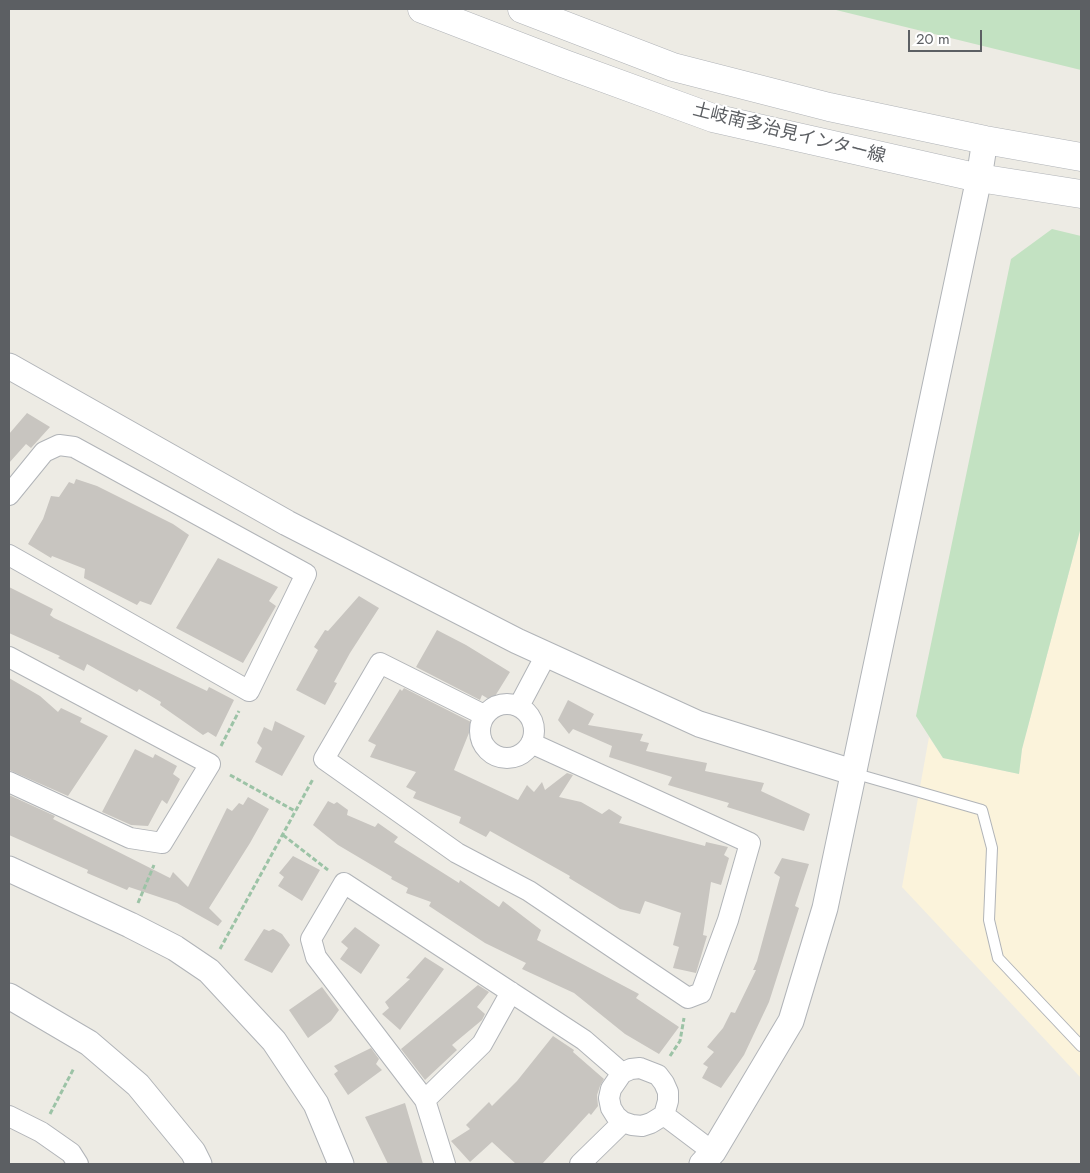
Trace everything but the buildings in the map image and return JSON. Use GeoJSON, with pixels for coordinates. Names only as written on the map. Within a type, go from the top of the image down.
{"type":"FeatureCollection","features":[{"type":"Feature","properties":{"kind":"main road","name":"土岐南多治見インター線"},"geometry":{"type":"LineString","coordinates":[[422,9],[713,118],[979,178],[1081,194]]}},
{"type":"Feature","properties":{"kind":"main road","name":"土岐南多治見インター線"},"geometry":{"type":"LineString","coordinates":[[522,9],[673,67],[830,108],[985,140],[1081,157]]}},
{"type":"Feature","properties":{"kind":"street"},"geometry":{"type":"LineString","coordinates":[[664,1115],[707,1158],[791,1021],[825,908],[852,772],[979,178],[985,140]]}},
{"type":"Feature","properties":{"kind":"street"},"geometry":{"type":"LineString","coordinates":[[9,366],[287,523],[546,655],[699,724],[852,772]]}},
{"type":"Feature","properties":{"kind":"street"},"geometry":{"type":"LineString","coordinates":[[9,495],[44,452],[59,446],[74,447],[306,574],[249,691],[9,555]]}},
{"type":"Feature","properties":{"kind":"street"},"geometry":{"type":"LineString","coordinates":[[518,706],[546,655]]}},
{"type":"Feature","properties":{"kind":"street"},"geometry":{"type":"LineString","coordinates":[[9,657],[210,764],[162,843],[130,838],[9,782]]}},
{"type":"Feature","properties":{"kind":"street"},"geometry":{"type":"LineString","coordinates":[[484,715],[380,663],[324,759],[457,853],[529,891],[688,998],[701,994],[728,920],[750,843],[531,744]]}},
{"type":"Feature","properties":{"kind":"street"},"geometry":{"type":"LineString","coordinates":[[504,704],[518,706],[526,711],[534,726],[531,744],[518,756],[501,758],[493,754],[481,741],[479,732],[484,715],[489,710],[504,704]]}},
{"type":"Feature","properties":{"kind":"street"},"geometry":{"type":"LineString","coordinates":[[9,869],[175,948],[208,971],[274,1041],[316,1104],[341,1164]]}},
{"type":"Feature","properties":{"kind":"street"},"geometry":{"type":"LineString","coordinates":[[445,1164],[425,1100],[316,957],[311,939],[344,883],[584,1040],[622,1073]]}},
{"type":"Feature","properties":{"kind":"street"},"geometry":{"type":"LineString","coordinates":[[425,1100],[482,1044],[511,992]]}},
{"type":"Feature","properties":{"kind":"street"},"geometry":{"type":"LineString","coordinates":[[9,996],[89,1043],[138,1085],[193,1152],[199,1164]]}},
{"type":"Feature","properties":{"kind":"street"},"geometry":{"type":"LineString","coordinates":[[640,1068],[658,1075],[664,1082],[668,1092],[668,1101],[664,1115],[650,1124],[642,1126],[623,1122],[616,1116],[611,1108],[611,1089],[622,1073],[630,1069],[640,1068]]}},
{"type":"Feature","properties":{"kind":"street"},"geometry":{"type":"LineString","coordinates":[[9,1116],[41,1132],[71,1153],[78,1164]]}},
{"type":"Feature","properties":{"kind":"street"},"geometry":{"type":"LineString","coordinates":[[580,1164],[623,1122]]}},
{"type":"Feature","properties":{"kind":"lane"},"geometry":{"type":"LineString","coordinates":[[852,772],[982,810],[992,848],[989,920],[998,958],[1081,1046]]}},
{"type":"Feature","properties":{"kind":"path"},"geometry":{"type":"LineString","coordinates":[[249,691],[210,764],[295,811]]}},
{"type":"Feature","properties":{"kind":"path"},"geometry":{"type":"LineString","coordinates":[[208,971],[324,759]]}},
{"type":"Feature","properties":{"kind":"path"},"geometry":{"type":"LineString","coordinates":[[283,835],[344,883]]}},
{"type":"Feature","properties":{"kind":"path"},"geometry":{"type":"LineString","coordinates":[[130,925],[162,843]]}},
{"type":"Feature","properties":{"kind":"path"},"geometry":{"type":"LineString","coordinates":[[658,1075],[680,1041],[688,998]]}},
{"type":"Feature","properties":{"kind":"path"},"geometry":{"type":"LineString","coordinates":[[41,1132],[74,1068]]}},
{"type":"Feature","properties":{"kind":"shaded area"},"geometry":{"type":"Polygon","coordinates":[[[1081,527],[1081,1078],[902,887],[929,737],[943,758],[1019,774],[1022,749],[1081,527]]]}},
{"type":"Feature","properties":{"kind":"green space"},"geometry":{"type":"Polygon","coordinates":[[[832,9],[1081,9],[1081,70],[832,9]]]}},
{"type":"Feature","properties":{"kind":"green space"},"geometry":{"type":"Polygon","coordinates":[[[1052,229],[1081,236],[1081,527],[1022,749],[1019,774],[943,758],[916,716],[1011,259],[1052,229]]]}}]}
